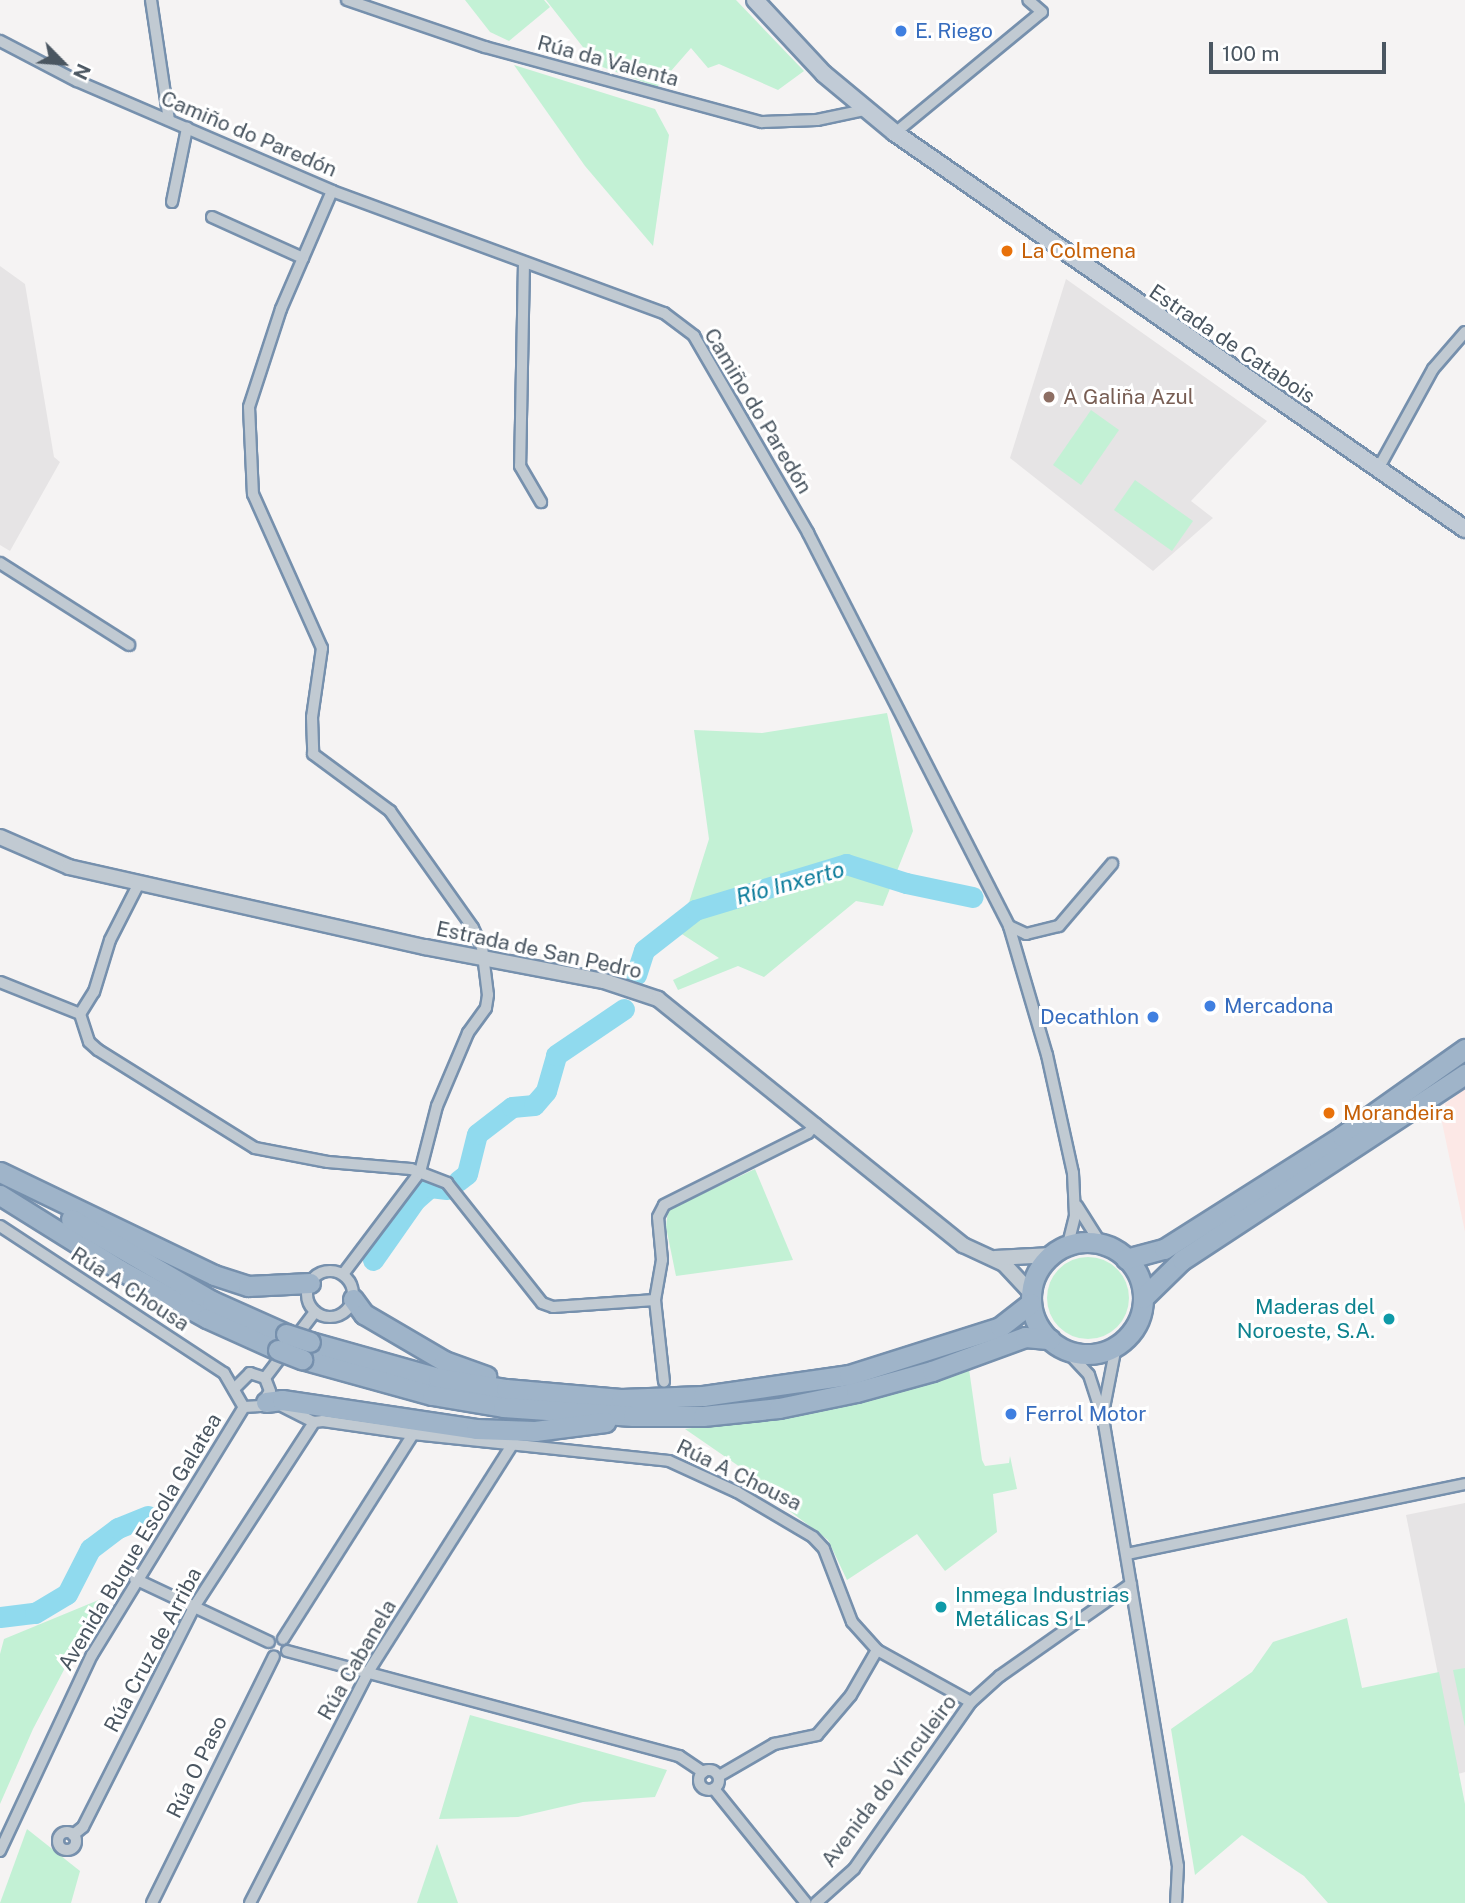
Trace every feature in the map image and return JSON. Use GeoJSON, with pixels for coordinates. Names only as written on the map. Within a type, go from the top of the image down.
{"type":"FeatureCollection","features":[{"type":"Feature","properties":{"kind":"highway"},"geometry":{"type":"LineString","coordinates":[[1126,1259],[1164,1249],[1342,1136],[1465,1049]]}},
{"type":"Feature","properties":{"kind":"highway"},"geometry":{"type":"LineString","coordinates":[[1143,1298],[1182,1260],[1465,1074]]}},
{"type":"Feature","properties":{"kind":"highway"},"geometry":{"type":"LineString","coordinates":[[0,1173],[214,1275],[248,1286],[310,1283]]}},
{"type":"Feature","properties":{"kind":"highway"},"geometry":{"type":"LineString","coordinates":[[0,1173],[127,1254],[282,1342]]}},
{"type":"Feature","properties":{"kind":"highway"},"geometry":{"type":"LineString","coordinates":[[0,1195],[120,1270],[207,1318],[456,1399],[633,1416]]}},
{"type":"Feature","properties":{"kind":"highway"},"geometry":{"type":"LineString","coordinates":[[270,1402],[475,1429],[535,1431],[633,1416],[779,1408],[932,1371],[1025,1337],[1090,1354],[1116,1346],[1137,1323],[1143,1298],[1136,1272],[1126,1259],[1101,1244],[1060,1250],[1031,1298],[1000,1327],[849,1375],[704,1396],[579,1396],[438,1378],[306,1351]]}},
{"type":"Feature","properties":{"kind":"highway"},"geometry":{"type":"LineString","coordinates":[[1031,1298],[1036,1320],[1058,1344]]}},
{"type":"Feature","properties":{"kind":"highway"},"geometry":{"type":"LineString","coordinates":[[353,1299],[364,1314],[456,1366],[579,1396]]}},
{"type":"Feature","properties":{"kind":"main road","name":"Estrada de Catabois"},"geometry":{"type":"LineString","coordinates":[[755,0],[865,110],[895,133],[1465,529]]}},
{"type":"Feature","properties":{"kind":"street"},"geometry":{"type":"LineString","coordinates":[[151,0],[169,120]]}},
{"type":"Feature","properties":{"kind":"street","name":"Rúa da Valenta"},"geometry":{"type":"LineString","coordinates":[[347,0],[485,47],[762,122],[817,120],[865,110]]}},
{"type":"Feature","properties":{"kind":"street"},"geometry":{"type":"LineString","coordinates":[[895,133],[1042,12],[1028,0]]}},
{"type":"Feature","properties":{"kind":"street","name":"Camiño do Paredón"},"geometry":{"type":"LineString","coordinates":[[0,41],[77,81],[332,191],[664,313],[694,337],[808,533],[1009,926],[1047,1055],[1075,1199]]}},
{"type":"Feature","properties":{"kind":"street"},"geometry":{"type":"LineString","coordinates":[[172,202],[187,128]]}},
{"type":"Feature","properties":{"kind":"street"},"geometry":{"type":"LineString","coordinates":[[332,191],[281,309],[249,407],[253,494],[322,648],[312,717],[313,754],[390,811],[473,928],[483,958],[486,1008],[468,1033],[438,1106],[420,1172],[343,1274]]}},
{"type":"Feature","properties":{"kind":"street"},"geometry":{"type":"LineString","coordinates":[[212,217],[303,258]]}},
{"type":"Feature","properties":{"kind":"street"},"geometry":{"type":"LineString","coordinates":[[524,263],[520,466],[541,502]]}},
{"type":"Feature","properties":{"kind":"street"},"geometry":{"type":"LineString","coordinates":[[1378,469],[1433,369],[1465,332]]}},
{"type":"Feature","properties":{"kind":"street"},"geometry":{"type":"LineString","coordinates":[[0,563],[129,645]]}},
{"type":"Feature","properties":{"kind":"street","name":"Estrada de San Pedro"},"geometry":{"type":"LineString","coordinates":[[0,837],[69,867],[604,982],[658,999],[963,1245],[994,1258]]}},
{"type":"Feature","properties":{"kind":"street"},"geometry":{"type":"LineString","coordinates":[[1009,926],[1026,934],[1059,926],[1112,864]]}},
{"type":"Feature","properties":{"kind":"street"},"geometry":{"type":"LineString","coordinates":[[80,1014],[94,992],[110,940],[139,883]]}},
{"type":"Feature","properties":{"kind":"street"},"geometry":{"type":"LineString","coordinates":[[0,982],[80,1014]]}},
{"type":"Feature","properties":{"kind":"street"},"geometry":{"type":"LineString","coordinates":[[80,1014],[89,1042],[255,1149],[328,1162],[420,1172],[447,1183],[461,1196],[542,1303],[566,1308],[655,1300]]}},
{"type":"Feature","properties":{"kind":"street"},"geometry":{"type":"LineString","coordinates":[[664,1382],[655,1300],[662,1260],[658,1217],[664,1205],[808,1133],[816,1124]]}},
{"type":"Feature","properties":{"kind":"street"},"geometry":{"type":"LineString","coordinates":[[1075,1199],[1101,1244]]}},
{"type":"Feature","properties":{"kind":"street"},"geometry":{"type":"LineString","coordinates":[[994,1258],[1060,1250],[1075,1199]]}},
{"type":"Feature","properties":{"kind":"street","name":"Rúa A Chousa"},"geometry":{"type":"LineString","coordinates":[[0,1226],[224,1373],[234,1389]]}},
{"type":"Feature","properties":{"kind":"street"},"geometry":{"type":"LineString","coordinates":[[994,1258],[1031,1298]]}},
{"type":"Feature","properties":{"kind":"street"},"geometry":{"type":"LineString","coordinates":[[325,1271],[343,1274],[353,1289],[353,1299],[342,1314],[332,1317],[315,1311],[307,1293],[310,1283],[325,1271]]}},
{"type":"Feature","properties":{"kind":"street"},"geometry":{"type":"LineString","coordinates":[[265,1378],[315,1311]]}},
{"type":"Feature","properties":{"kind":"street"},"geometry":{"type":"LineString","coordinates":[[1058,1344],[1089,1375],[1104,1418],[1178,1866],[1176,1903]]}},
{"type":"Feature","properties":{"kind":"street"},"geometry":{"type":"LineString","coordinates":[[1104,1418],[1106,1378],[1116,1346]]}},
{"type":"Feature","properties":{"kind":"street"},"geometry":{"type":"LineString","coordinates":[[250,1373],[265,1378],[270,1391],[270,1402],[256,1409],[244,1407],[234,1389],[250,1373]]}},
{"type":"Feature","properties":{"kind":"street","name":"Rúa A Chousa"},"geometry":{"type":"LineString","coordinates":[[270,1402],[319,1421],[413,1434],[669,1461],[800,1526],[824,1549],[852,1622],[877,1650],[971,1702]]}},
{"type":"Feature","properties":{"kind":"street","name":"Avenida Buque Escola Galatea"},"geometry":{"type":"LineString","coordinates":[[0,1852],[38,1762],[135,1579],[244,1407]]}},
{"type":"Feature","properties":{"kind":"street","name":"Rúa Cruz de Arriba"},"geometry":{"type":"LineString","coordinates":[[73,1835],[83,1827],[194,1607],[319,1421]]}},
{"type":"Feature","properties":{"kind":"street"},"geometry":{"type":"LineString","coordinates":[[135,1579],[268,1642],[283,1639],[413,1434]]}},
{"type":"Feature","properties":{"kind":"street","name":"Rúa Cabanela"},"geometry":{"type":"LineString","coordinates":[[250,1903],[368,1672],[512,1445]]}},
{"type":"Feature","properties":{"kind":"street"},"geometry":{"type":"LineString","coordinates":[[1127,1554],[1465,1484]]}},
{"type":"Feature","properties":{"kind":"street","name":"Avenida do Vinculeiro"},"geometry":{"type":"LineString","coordinates":[[816,1903],[853,1869],[971,1702],[1000,1676],[1131,1584]]}},
{"type":"Feature","properties":{"kind":"street"},"geometry":{"type":"LineString","coordinates":[[283,1639],[287,1651]]}},
{"type":"Feature","properties":{"kind":"street"},"geometry":{"type":"LineString","coordinates":[[268,1642],[274,1656],[287,1651],[368,1672],[679,1756],[703,1772],[712,1770],[719,1776]]}},
{"type":"Feature","properties":{"kind":"street"},"geometry":{"type":"LineString","coordinates":[[714,1789],[719,1776],[774,1744],[817,1735],[851,1695],[877,1650]]}},
{"type":"Feature","properties":{"kind":"street","name":"Rúa O Paso"},"geometry":{"type":"LineString","coordinates":[[153,1899],[274,1656]]}},
{"type":"Feature","properties":{"kind":"street"},"geometry":{"type":"LineString","coordinates":[[703,1772],[700,1784],[714,1789],[806,1903]]}},
{"type":"Feature","properties":{"kind":"shaded area"},"geometry":{"type":"Polygon","coordinates":[[[0,266],[25,284],[54,457],[60,462],[10,551],[0,545],[0,266]]]}},
{"type":"Feature","properties":{"kind":"shaded area"},"geometry":{"type":"Polygon","coordinates":[[[1066,279],[1267,421],[1191,501],[1213,518],[1153,571],[1010,458],[1066,279]]]}},
{"type":"Feature","properties":{"kind":"shaded area"},"geometry":{"type":"Polygon","coordinates":[[[1465,1089],[1465,1232],[1439,1108],[1465,1089]]]}},
{"type":"Feature","properties":{"kind":"shaded area"},"geometry":{"type":"Polygon","coordinates":[[[1465,1503],[1465,1772],[1458,1774],[1406,1515],[1465,1503]]]}},
{"type":"Feature","properties":{"kind":"green space"},"geometry":{"type":"Polygon","coordinates":[[[465,0],[544,0],[550,7],[509,41],[490,32],[465,0]]]}},
{"type":"Feature","properties":{"kind":"green space"},"geometry":{"type":"Polygon","coordinates":[[[546,0],[736,0],[804,71],[778,90],[719,64],[708,68],[691,48],[657,87],[597,65],[546,0]]]}},
{"type":"Feature","properties":{"kind":"green space"},"geometry":{"type":"Polygon","coordinates":[[[514,65],[655,109],[669,135],[653,246],[585,166],[514,65]]]}},
{"type":"Feature","properties":{"kind":"green space"},"geometry":{"type":"Polygon","coordinates":[[[1091,410],[1119,430],[1081,485],[1053,465],[1091,410]]]}},
{"type":"Feature","properties":{"kind":"green space"},"geometry":{"type":"Polygon","coordinates":[[[1135,480],[1193,521],[1172,551],[1114,510],[1135,480]]]}},
{"type":"Feature","properties":{"kind":"green space"},"geometry":{"type":"Polygon","coordinates":[[[887,713],[913,831],[883,906],[856,901],[764,977],[738,966],[678,990],[673,980],[719,958],[671,927],[686,912],[709,839],[694,730],[762,733],[887,713]]]}},
{"type":"Feature","properties":{"kind":"green space"},"geometry":{"type":"Polygon","coordinates":[[[755,1169],[793,1260],[676,1276],[666,1227],[668,1210],[755,1169]]]}},
{"type":"Feature","properties":{"kind":"green space"},"geometry":{"type":"Polygon","coordinates":[[[1088,1257],[1104,1260],[1117,1269],[1126,1282],[1129,1298],[1126,1314],[1117,1327],[1104,1336],[1088,1339],[1072,1336],[1059,1327],[1050,1314],[1047,1298],[1050,1282],[1059,1269],[1072,1260],[1088,1257]]]}},
{"type":"Feature","properties":{"kind":"green space"},"geometry":{"type":"Polygon","coordinates":[[[969,1369],[982,1460],[985,1466],[1009,1463],[1010,1456],[1017,1489],[993,1494],[997,1532],[945,1571],[917,1534],[847,1580],[828,1540],[787,1509],[791,1502],[685,1429],[825,1410],[969,1369]]]}},
{"type":"Feature","properties":{"kind":"green space"},"geometry":{"type":"Polygon","coordinates":[[[101,1599],[33,1729],[0,1804],[0,1654],[4,1639],[101,1599]]]}},
{"type":"Feature","properties":{"kind":"green space"},"geometry":{"type":"Polygon","coordinates":[[[1347,1618],[1362,1688],[1439,1672],[1465,1804],[1465,1903],[1328,1903],[1304,1876],[1242,1835],[1195,1875],[1171,1729],[1252,1672],[1273,1642],[1347,1618]]]}},
{"type":"Feature","properties":{"kind":"green space"},"geometry":{"type":"Polygon","coordinates":[[[1465,1668],[1465,1727],[1453,1670],[1465,1668]]]}},
{"type":"Feature","properties":{"kind":"green space"},"geometry":{"type":"Polygon","coordinates":[[[470,1715],[667,1770],[655,1797],[583,1802],[518,1817],[439,1819],[470,1715]]]}},
{"type":"Feature","properties":{"kind":"green space"},"geometry":{"type":"Polygon","coordinates":[[[27,1829],[80,1871],[71,1903],[0,1903],[27,1829]]]}},
{"type":"Feature","properties":{"kind":"green space"},"geometry":{"type":"Polygon","coordinates":[[[437,1844],[458,1903],[417,1903],[437,1844]]]}},
{"type":"Feature","properties":{"kind":"waterway","name":"Río Inxerto"},"geometry":{"type":"LineString","coordinates":[[636,975],[644,950],[695,910],[846,864],[906,883],[973,897]]}},
{"type":"Feature","properties":{"kind":"waterway","name":"Río Inxerto"},"geometry":{"type":"LineString","coordinates":[[458,1181],[467,1174],[477,1134],[512,1107],[534,1105],[546,1091],[556,1055],[624,1009]]}},
{"type":"Feature","properties":{"kind":"waterway","name":"Río Inxerto"},"geometry":{"type":"LineString","coordinates":[[373,1260],[415,1200],[430,1187],[447,1189]]}},
{"type":"Feature","properties":{"kind":"waterway","name":"Río Inxerto"},"geometry":{"type":"LineString","coordinates":[[0,1617],[35,1613],[67,1594],[90,1549],[118,1528],[148,1516]]}},
{"type":"Feature","properties":{"kind":"place","name":"E. Riego"},"geometry":{"type":"Point","coordinates":[901,31]}},
{"type":"Feature","properties":{"kind":"place","name":"La Colmena"},"geometry":{"type":"Point","coordinates":[1007,251]}},
{"type":"Feature","properties":{"kind":"place","name":"A Galiña Azul"},"geometry":{"type":"Point","coordinates":[1049,397]}},
{"type":"Feature","properties":{"kind":"place","name":"Mercadona"},"geometry":{"type":"Point","coordinates":[1210,1006]}},
{"type":"Feature","properties":{"kind":"place","name":"Decathlon"},"geometry":{"type":"Point","coordinates":[1153,1017]}},
{"type":"Feature","properties":{"kind":"place","name":"Morandeira"},"geometry":{"type":"Point","coordinates":[1329,1113]}},
{"type":"Feature","properties":{"kind":"place","name":"Maderas del Noroeste, S.A."},"geometry":{"type":"Point","coordinates":[1389,1319]}},
{"type":"Feature","properties":{"kind":"place","name":"Ferrol Motor"},"geometry":{"type":"Point","coordinates":[1011,1414]}},
{"type":"Feature","properties":{"kind":"place","name":"Inmega Industrias Metálicas S L"},"geometry":{"type":"Point","coordinates":[941,1607]}}]}
